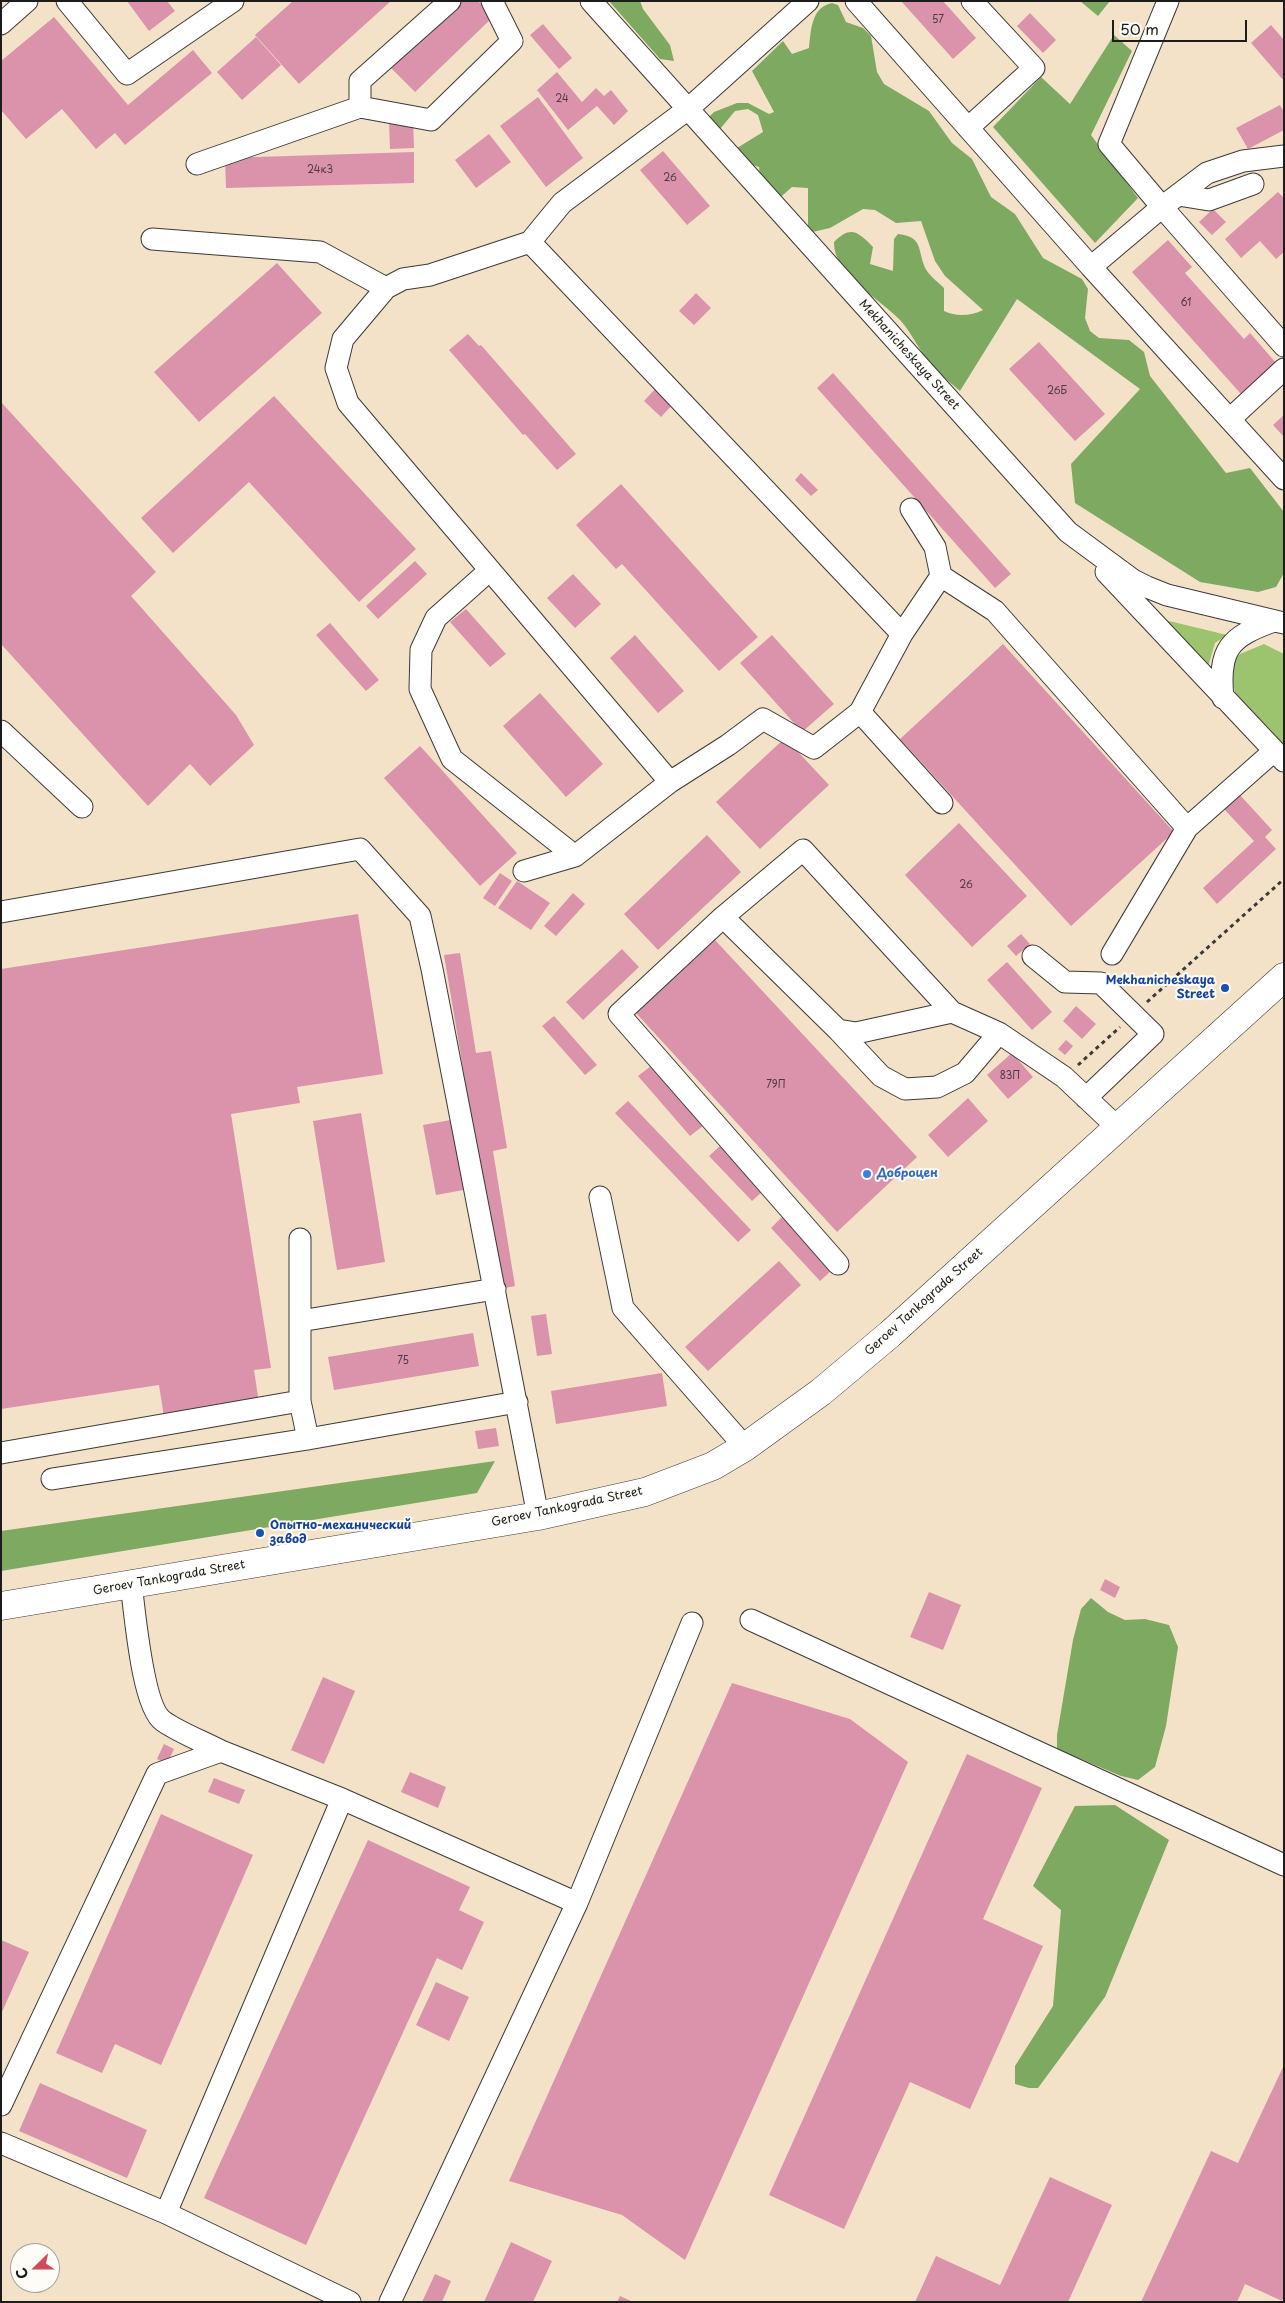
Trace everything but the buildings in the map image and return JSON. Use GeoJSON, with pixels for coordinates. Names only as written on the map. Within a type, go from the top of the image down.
{"type":"FeatureCollection","features":[{"type":"Feature","properties":{"kind":"main road","name":"Geroev Tankograda Street"},"geometry":{"type":"LineString","coordinates":[[1,1606],[538,1516],[645,1492],[713,1466],[745,1447],[821,1392],[890,1334],[1116,1126],[1284,977]]}},
{"type":"Feature","properties":{"kind":"street"},"geometry":{"type":"LineString","coordinates":[[1,24],[27,1]]}},
{"type":"Feature","properties":{"kind":"street"},"geometry":{"type":"LineString","coordinates":[[67,1],[127,74],[233,1]]}},
{"type":"Feature","properties":{"kind":"street"},"geometry":{"type":"LineString","coordinates":[[360,107],[360,81],[450,1]]}},
{"type":"Feature","properties":{"kind":"street"},"geometry":{"type":"LineString","coordinates":[[197,164],[360,107],[431,120],[512,41],[492,1]]}},
{"type":"Feature","properties":{"kind":"street","name":"Mekhanicheskaya Street"},"geometry":{"type":"LineString","coordinates":[[590,1],[1068,532],[1133,580],[1147,587],[1166,595],[1279,622]]}},
{"type":"Feature","properties":{"kind":"street"},"geometry":{"type":"LineString","coordinates":[[670,782],[348,403],[336,368],[343,338],[386,288],[403,279],[430,275],[530,242],[562,203],[688,109],[808,1]]}},
{"type":"Feature","properties":{"kind":"street"},"geometry":{"type":"LineString","coordinates":[[856,1],[1091,267],[1284,479]]}},
{"type":"Feature","properties":{"kind":"street"},"geometry":{"type":"LineString","coordinates":[[968,128],[1034,68],[972,1]]}},
{"type":"Feature","properties":{"kind":"street"},"geometry":{"type":"LineString","coordinates":[[1168,1],[1109,144],[1170,201],[1281,336]]}},
{"type":"Feature","properties":{"kind":"street"},"geometry":{"type":"LineString","coordinates":[[1091,267],[1170,201],[1207,173],[1243,161],[1284,156]]}},
{"type":"Feature","properties":{"kind":"street"},"geometry":{"type":"LineString","coordinates":[[1170,201],[1209,200],[1253,184]]}},
{"type":"Feature","properties":{"kind":"street"},"geometry":{"type":"LineString","coordinates":[[152,239],[320,252],[386,288]]}},
{"type":"Feature","properties":{"kind":"street"},"geometry":{"type":"LineString","coordinates":[[530,242],[902,634]]}},
{"type":"Feature","properties":{"kind":"street"},"geometry":{"type":"LineString","coordinates":[[1230,419],[1284,369]]}},
{"type":"Feature","properties":{"kind":"street"},"geometry":{"type":"LineString","coordinates":[[911,509],[935,547],[941,576],[995,611],[1187,828]]}},
{"type":"Feature","properties":{"kind":"street"},"geometry":{"type":"LineString","coordinates":[[1068,532],[1279,756],[1187,828],[1112,954]]}},
{"type":"Feature","properties":{"kind":"street"},"geometry":{"type":"LineString","coordinates":[[490,570],[436,618],[421,650],[420,689],[452,759],[575,856]]}},
{"type":"Feature","properties":{"kind":"street"},"geometry":{"type":"LineString","coordinates":[[524,871],[575,856],[670,782],[728,745],[763,719],[814,748],[860,712],[902,634],[941,576]]}},
{"type":"Feature","properties":{"kind":"street"},"geometry":{"type":"LineString","coordinates":[[1223,698],[1220,674],[1226,652],[1238,637],[1279,622]]}},
{"type":"Feature","properties":{"kind":"street"},"geometry":{"type":"LineString","coordinates":[[860,712],[942,803]]}},
{"type":"Feature","properties":{"kind":"street"},"geometry":{"type":"LineString","coordinates":[[1,731],[82,807]]}},
{"type":"Feature","properties":{"kind":"street"},"geometry":{"type":"LineString","coordinates":[[1,912],[360,849],[420,916],[432,969],[538,1516]]}},
{"type":"Feature","properties":{"kind":"street"},"geometry":{"type":"LineString","coordinates":[[838,1264],[619,1014],[722,917],[803,850],[952,1012],[1000,1033],[1064,1077],[1116,1126]]}},
{"type":"Feature","properties":{"kind":"street"},"geometry":{"type":"LineString","coordinates":[[722,917],[838,1030],[881,1076],[905,1089],[937,1087],[965,1073],[1000,1033]]}},
{"type":"Feature","properties":{"kind":"street"},"geometry":{"type":"LineString","coordinates":[[1033,956],[1065,982],[1102,983],[1153,1034],[1086,1098]]}},
{"type":"Feature","properties":{"kind":"street"},"geometry":{"type":"LineString","coordinates":[[838,1030],[856,1034],[952,1012]]}},
{"type":"Feature","properties":{"kind":"street"},"geometry":{"type":"LineString","coordinates":[[600,1196],[623,1308],[745,1447]]}},
{"type":"Feature","properties":{"kind":"street"},"geometry":{"type":"LineString","coordinates":[[300,1239],[300,1401],[308,1438]]}},
{"type":"Feature","properties":{"kind":"street"},"geometry":{"type":"LineString","coordinates":[[300,1321],[494,1289]]}},
{"type":"Feature","properties":{"kind":"street"},"geometry":{"type":"LineString","coordinates":[[1,1454],[300,1401]]}},
{"type":"Feature","properties":{"kind":"street"},"geometry":{"type":"LineString","coordinates":[[52,1479],[517,1402]]}},
{"type":"Feature","properties":{"kind":"street"},"geometry":{"type":"LineString","coordinates":[[131,1584],[146,1689],[155,1710],[162,1720],[221,1751],[342,1800],[577,1903]]}},
{"type":"Feature","properties":{"kind":"street"},"geometry":{"type":"LineString","coordinates":[[751,1620],[1284,1864]]}},
{"type":"Feature","properties":{"kind":"street"},"geometry":{"type":"LineString","coordinates":[[390,2302],[577,1903],[692,1624]]}},
{"type":"Feature","properties":{"kind":"street"},"geometry":{"type":"LineString","coordinates":[[1,2105],[157,1774],[221,1751]]}},
{"type":"Feature","properties":{"kind":"street"},"geometry":{"type":"LineString","coordinates":[[166,2213],[342,1800]]}},
{"type":"Feature","properties":{"kind":"street"},"geometry":{"type":"LineString","coordinates":[[1,2143],[166,2213],[350,2302]]}},
{"type":"Feature","properties":{"kind":"path"},"geometry":{"type":"LineString","coordinates":[[1064,1077],[1284,879]]}},
{"type":"Feature","properties":{"kind":"green space"},"geometry":{"type":"Polygon","coordinates":[[[609,1],[640,1],[643,9],[670,45],[674,61],[660,59],[609,1]]]}},
{"type":"Feature","properties":{"kind":"green space"},"geometry":{"type":"Polygon","coordinates":[[[1080,1],[1110,1],[1098,16],[1080,1]]]}},
{"type":"Feature","properties":{"kind":"green space"},"geometry":{"type":"Polygon","coordinates":[[[832,3],[838,5],[846,22],[863,28],[871,36],[877,72],[884,84],[929,111],[952,143],[972,159],[991,197],[1015,214],[1043,258],[1082,279],[1088,289],[1085,318],[1090,331],[1099,338],[1129,340],[1144,352],[1150,376],[1226,473],[1250,468],[1284,512],[1284,573],[1276,587],[1258,592],[1200,582],[1075,503],[1071,464],[1140,389],[1017,299],[960,391],[938,371],[927,359],[900,320],[849,275],[841,265],[836,254],[834,242],[850,232],[859,234],[873,247],[870,264],[893,271],[894,239],[898,234],[907,236],[917,242],[927,271],[944,288],[944,311],[963,315],[974,314],[983,310],[945,276],[935,261],[921,221],[896,223],[875,210],[863,209],[830,228],[808,233],[808,188],[792,187],[774,203],[763,203],[759,167],[736,160],[737,148],[763,132],[758,115],[748,109],[735,111],[720,129],[709,128],[710,116],[714,112],[737,103],[748,103],[769,114],[774,112],[752,71],[783,41],[792,54],[809,48],[813,21],[816,15],[825,5],[832,3]]]}},
{"type":"Feature","properties":{"kind":"green space"},"geometry":{"type":"Polygon","coordinates":[[[1114,35],[1132,51],[1091,135],[1138,198],[1095,243],[993,127],[1041,77],[1070,104],[1114,35]]]}},
{"type":"Feature","properties":{"kind":"green space"},"geometry":{"type":"Polygon","coordinates":[[[1165,620],[1227,635],[1215,643],[1208,667],[1165,620]]]}},
{"type":"Feature","properties":{"kind":"green space"},"geometry":{"type":"Polygon","coordinates":[[[1264,644],[1284,654],[1284,751],[1239,703],[1231,680],[1231,662],[1240,654],[1264,644]]]}},
{"type":"Feature","properties":{"kind":"green space"},"geometry":{"type":"Polygon","coordinates":[[[495,1461],[477,1493],[1,1571],[1,1531],[495,1461]]]}},
{"type":"Feature","properties":{"kind":"green space"},"geometry":{"type":"Polygon","coordinates":[[[1091,1598],[1108,1612],[1125,1620],[1145,1619],[1169,1625],[1178,1647],[1166,1726],[1155,1767],[1138,1780],[1121,1776],[1057,1749],[1057,1735],[1073,1640],[1081,1609],[1091,1598]]]}},
{"type":"Feature","properties":{"kind":"green space"},"geometry":{"type":"Polygon","coordinates":[[[1115,1805],[1169,1840],[1105,1997],[1038,2088],[1029,2088],[1015,2084],[1015,2066],[1053,2006],[1061,1910],[1033,1886],[1075,1806],[1115,1805]]]}},
{"type":"Feature","properties":{"kind":"place","name":"Mekhanicheskaya Street"},"geometry":{"type":"Point","coordinates":[1225,988]}},
{"type":"Feature","properties":{"kind":"place","name":"Доброцен"},"geometry":{"type":"Point","coordinates":[867,1174]}},
{"type":"Feature","properties":{"kind":"place","name":"Опытно-механический завод"},"geometry":{"type":"Point","coordinates":[260,1533]}}]}
